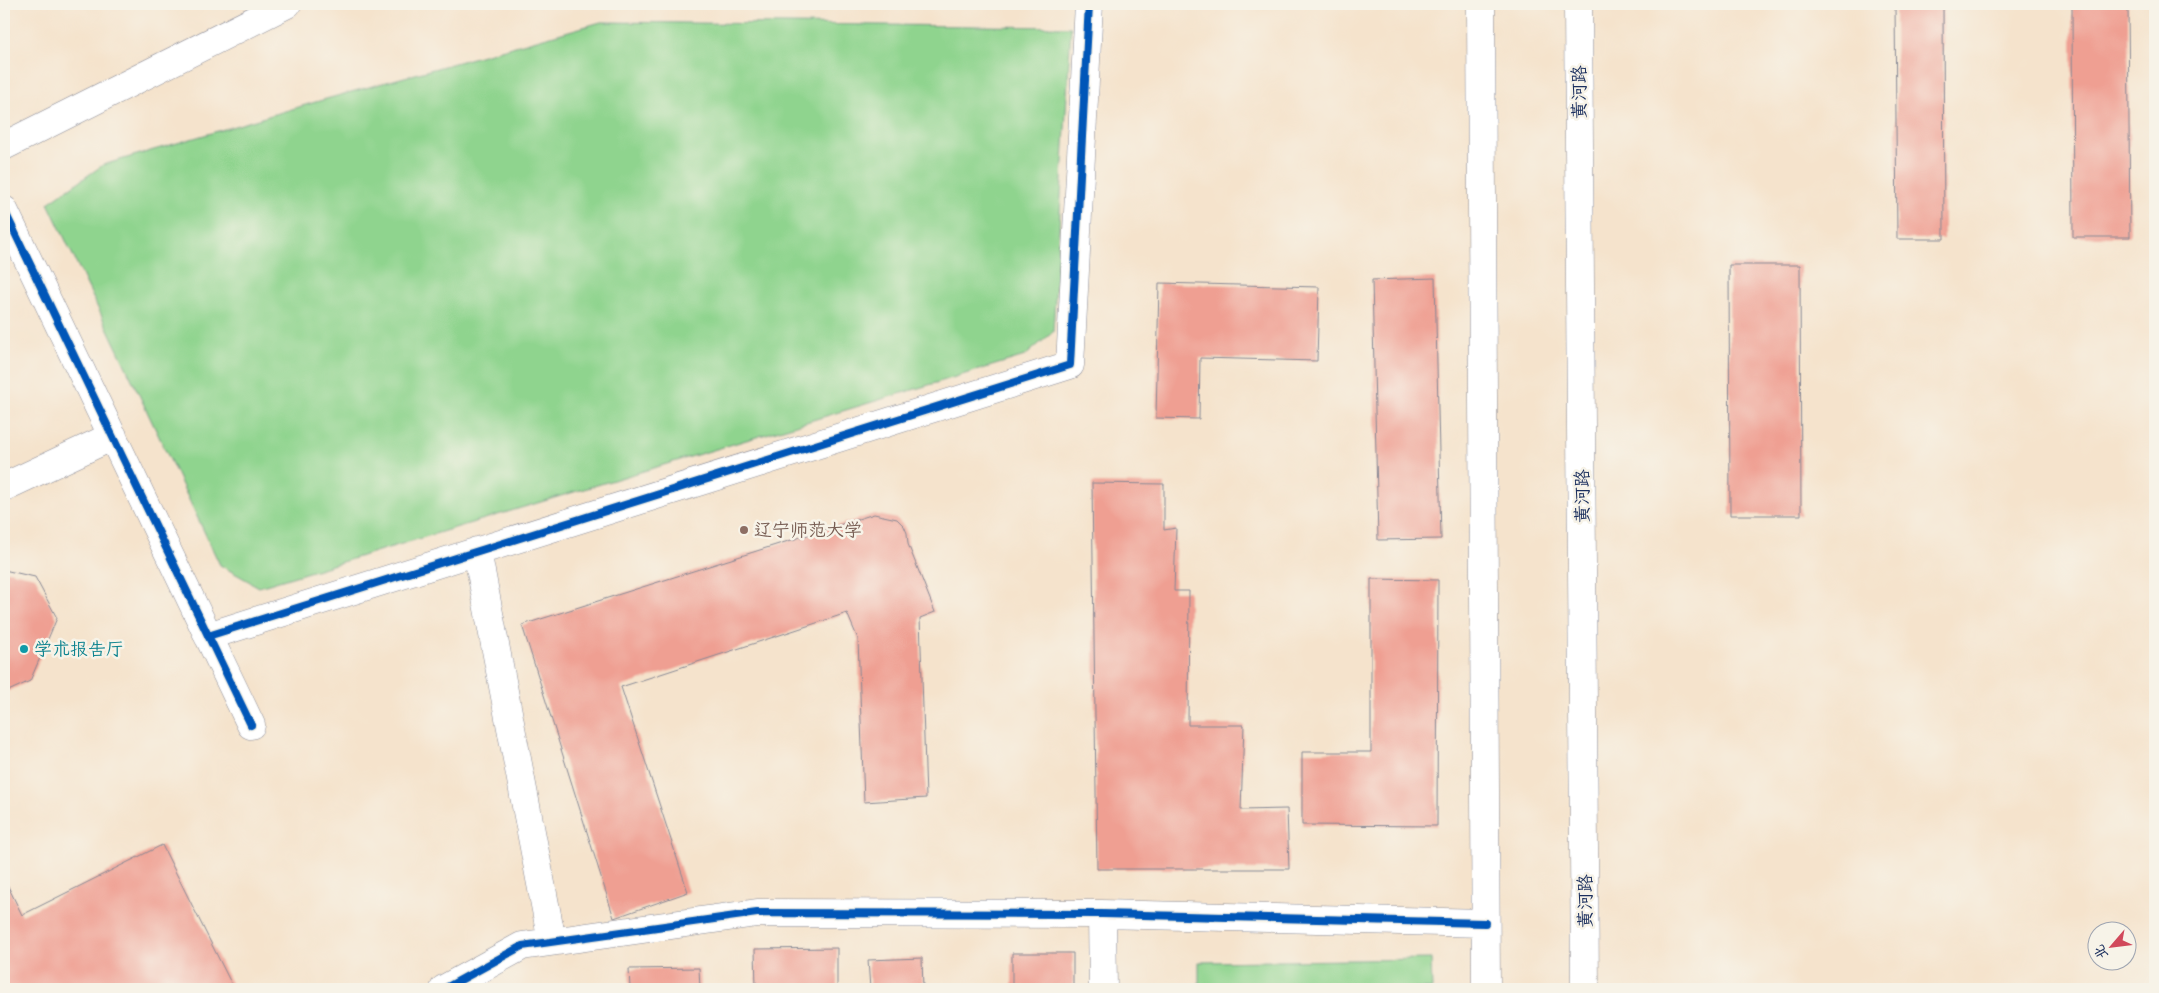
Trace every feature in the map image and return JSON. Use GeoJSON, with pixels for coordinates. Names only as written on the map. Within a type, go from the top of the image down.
{"type":"FeatureCollection","features":[{"type":"Feature","properties":{"kind":"street"},"geometry":{"type":"LineString","coordinates":[[4,146],[288,4]]}},
{"type":"Feature","properties":{"kind":"street"},"geometry":{"type":"LineString","coordinates":[[208,636],[1070,365],[1089,4]]}},
{"type":"Feature","properties":{"kind":"street"},"geometry":{"type":"LineString","coordinates":[[1481,4],[1486,989]]}},
{"type":"Feature","properties":{"kind":"street","name":"黄河路"},"geometry":{"type":"LineString","coordinates":[[1578,4],[1585,989]]}},
{"type":"Feature","properties":{"kind":"street"},"geometry":{"type":"LineString","coordinates":[[4,210],[252,725]]}},
{"type":"Feature","properties":{"kind":"street"},"geometry":{"type":"LineString","coordinates":[[4,487],[113,436]]}},
{"type":"Feature","properties":{"kind":"street"},"geometry":{"type":"LineString","coordinates":[[477,552],[552,941]]}},
{"type":"Feature","properties":{"kind":"street"},"geometry":{"type":"LineString","coordinates":[[444,989],[522,946],[757,913],[1102,914],[1485,923]]}},
{"type":"Feature","properties":{"kind":"street"},"geometry":{"type":"LineString","coordinates":[[1102,914],[1103,989]]}},
{"type":"Feature","properties":{"kind":"green space"},"geometry":{"type":"Polygon","coordinates":[[[601,22],[1071,27],[1053,332],[1025,356],[259,587],[220,565],[48,203],[103,165],[319,101],[601,22]]]}},
{"type":"Feature","properties":{"kind":"green space"},"geometry":{"type":"Polygon","coordinates":[[[1431,959],[1432,989],[1199,989],[1199,962],[1431,959]]]}},
{"type":"Feature","properties":{"kind":"building"},"geometry":{"type":"Polygon","coordinates":[[[1895,4],[1943,4],[1944,239],[1897,239],[1895,4]]]}},
{"type":"Feature","properties":{"kind":"building"},"geometry":{"type":"Polygon","coordinates":[[[2072,4],[2128,4],[2130,237],[2073,237],[2072,4]]]}},
{"type":"Feature","properties":{"kind":"building"},"geometry":{"type":"Polygon","coordinates":[[[1729,265],[1800,265],[1801,515],[1730,515],[1729,265]]]}},
{"type":"Feature","properties":{"kind":"building"},"geometry":{"type":"Polygon","coordinates":[[[1435,278],[1441,539],[1378,540],[1372,280],[1435,278]]]}},
{"type":"Feature","properties":{"kind":"building"},"geometry":{"type":"Polygon","coordinates":[[[1159,283],[1319,287],[1317,361],[1200,358],[1199,419],[1156,418],[1159,283]]]}},
{"type":"Feature","properties":{"kind":"building"},"geometry":{"type":"Polygon","coordinates":[[[1092,483],[1164,484],[1164,530],[1176,528],[1174,591],[1189,591],[1188,725],[1244,725],[1241,810],[1287,809],[1289,869],[1097,869],[1092,483]]]}},
{"type":"Feature","properties":{"kind":"building"},"geometry":{"type":"Polygon","coordinates":[[[874,514],[897,519],[904,526],[908,544],[935,612],[920,618],[926,798],[864,802],[858,639],[847,613],[621,687],[688,892],[614,918],[522,625],[874,514]]]}},
{"type":"Feature","properties":{"kind":"building","name":"学术报告厅"},"geometry":{"type":"Polygon","coordinates":[[[4,570],[35,577],[57,618],[30,681],[4,693],[4,570]]]}},
{"type":"Feature","properties":{"kind":"building"},"geometry":{"type":"Polygon","coordinates":[[[1371,579],[1438,580],[1437,826],[1302,825],[1302,752],[1371,752],[1371,579]]]}},
{"type":"Feature","properties":{"kind":"building"},"geometry":{"type":"Polygon","coordinates":[[[162,845],[234,989],[4,989],[4,878],[22,915],[162,845]]]}},
{"type":"Feature","properties":{"kind":"building"},"geometry":{"type":"Polygon","coordinates":[[[837,948],[837,989],[756,989],[755,949],[837,948]]]}},
{"type":"Feature","properties":{"kind":"building"},"geometry":{"type":"Polygon","coordinates":[[[1012,953],[1073,953],[1073,989],[1012,989],[1012,953]]]}},
{"type":"Feature","properties":{"kind":"building"},"geometry":{"type":"Polygon","coordinates":[[[922,958],[923,989],[870,989],[868,960],[922,958]]]}},
{"type":"Feature","properties":{"kind":"building"},"geometry":{"type":"Polygon","coordinates":[[[699,968],[700,989],[630,989],[629,969],[699,968]]]}},
{"type":"Feature","properties":{"kind":"cycle path"},"geometry":{"type":"LineString","coordinates":[[208,636],[1070,365],[1089,4]]}},
{"type":"Feature","properties":{"kind":"cycle path"},"geometry":{"type":"LineString","coordinates":[[4,210],[251,725]]}},
{"type":"Feature","properties":{"kind":"cycle path"},"geometry":{"type":"LineString","coordinates":[[444,989],[522,946],[757,913],[1102,914],[1485,923]]}},
{"type":"Feature","properties":{"kind":"place","name":"辽宁师范大学"},"geometry":{"type":"Point","coordinates":[744,530]}},
{"type":"Feature","properties":{"kind":"place","name":"学术报告厅"},"geometry":{"type":"Point","coordinates":[24,649]}}]}
